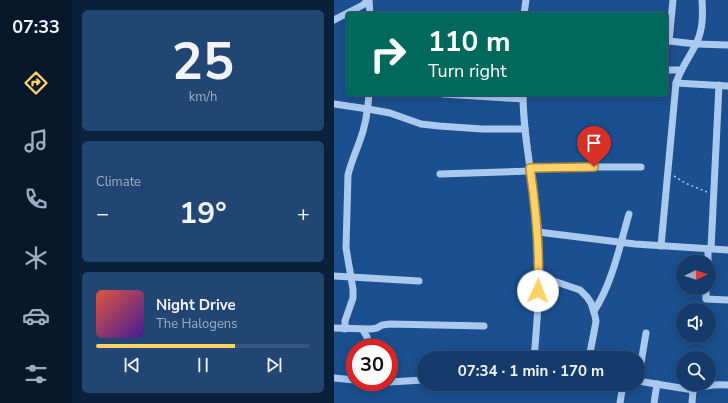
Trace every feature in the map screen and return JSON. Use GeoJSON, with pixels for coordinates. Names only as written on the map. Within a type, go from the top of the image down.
{"type":"FeatureCollection","features":[{"type":"Feature","properties":{"kind":"street"},"geometry":{"type":"LineString","coordinates":[[369,0],[370,12]]}},
{"type":"Feature","properties":{"kind":"street"},"geometry":{"type":"LineString","coordinates":[[349,12],[369,0]]}},
{"type":"Feature","properties":{"kind":"street"},"geometry":{"type":"LineString","coordinates":[[524,12],[526,0]]}},
{"type":"Feature","properties":{"kind":"street"},"geometry":{"type":"LineString","coordinates":[[673,0],[669,41],[728,45]]}},
{"type":"Feature","properties":{"kind":"street"},"geometry":{"type":"LineString","coordinates":[[661,246],[676,83],[681,70],[696,44],[702,27],[702,0]]}},
{"type":"Feature","properties":{"kind":"street"},"geometry":{"type":"LineString","coordinates":[[334,20],[346,14]]}},
{"type":"Feature","properties":{"kind":"street"},"geometry":{"type":"LineString","coordinates":[[668,70],[681,70]]}},
{"type":"Feature","properties":{"kind":"street"},"geometry":{"type":"LineString","coordinates":[[676,83],[728,86]]}},
{"type":"Feature","properties":{"kind":"street"},"geometry":{"type":"LineString","coordinates":[[709,255],[714,195],[719,85]]}},
{"type":"Feature","properties":{"kind":"street"},"geometry":{"type":"LineString","coordinates":[[344,329],[345,321],[353,298],[352,277],[346,248],[348,175],[364,128],[369,96]]}},
{"type":"Feature","properties":{"kind":"street"},"geometry":{"type":"LineString","coordinates":[[496,96],[523,97],[525,129],[538,232],[539,276],[535,351]]}},
{"type":"Feature","properties":{"kind":"street"},"geometry":{"type":"LineString","coordinates":[[334,104],[390,113],[421,124],[482,129],[525,129]]}},
{"type":"Feature","properties":{"kind":"street"},"geometry":{"type":"LineString","coordinates":[[440,174],[578,167],[641,167]]}},
{"type":"Feature","properties":{"kind":"street"},"geometry":{"type":"LineString","coordinates":[[594,311],[606,290],[629,214]]}},
{"type":"Feature","properties":{"kind":"street"},"geometry":{"type":"LineString","coordinates":[[538,232],[661,246],[728,250]]}},
{"type":"Feature","properties":{"kind":"street"},"geometry":{"type":"LineString","coordinates":[[334,276],[419,281]]}},
{"type":"Feature","properties":{"kind":"street"},"geometry":{"type":"LineString","coordinates":[[539,276],[580,290],[587,298],[595,316],[595,327],[590,351]]}},
{"type":"Feature","properties":{"kind":"street"},"geometry":{"type":"LineString","coordinates":[[706,295],[706,299],[728,300]]}},
{"type":"Feature","properties":{"kind":"street"},"geometry":{"type":"LineString","coordinates":[[334,328],[371,330],[382,325],[390,324],[484,326]]}},
{"type":"Feature","properties":{"kind":"street"},"geometry":{"type":"LineString","coordinates":[[363,330],[367,339]]}},
{"type":"Feature","properties":{"kind":"street"},"geometry":{"type":"LineString","coordinates":[[643,351],[646,333]]}},
{"type":"Feature","properties":{"kind":"street"},"geometry":{"type":"LineString","coordinates":[[334,378],[346,379]]}},
{"type":"Feature","properties":{"kind":"street"},"geometry":{"type":"LineString","coordinates":[[398,381],[417,380]]}},
{"type":"Feature","properties":{"kind":"street"},"geometry":{"type":"LineString","coordinates":[[645,382],[676,387]]}},
{"type":"Feature","properties":{"kind":"street"},"geometry":{"type":"LineString","coordinates":[[654,403],[657,384]]}},
{"type":"Feature","properties":{"kind":"street"},"geometry":{"type":"LineString","coordinates":[[716,385],[728,385]]}},
{"type":"Feature","properties":{"kind":"street"},"geometry":{"type":"LineString","coordinates":[[620,403],[622,391]]}},
{"type":"Feature","properties":{"kind":"street"},"geometry":{"type":"LineString","coordinates":[[692,403],[693,391]]}},
{"type":"Feature","properties":{"kind":"path"},"geometry":{"type":"LineString","coordinates":[[668,172],[685,183],[714,195]]}},
{"type":"Feature","properties":{"kind":"route"},"geometry":{"type":"LineString","coordinates":[[538,291],[538,227],[530,168],[594,167]]}}]}
